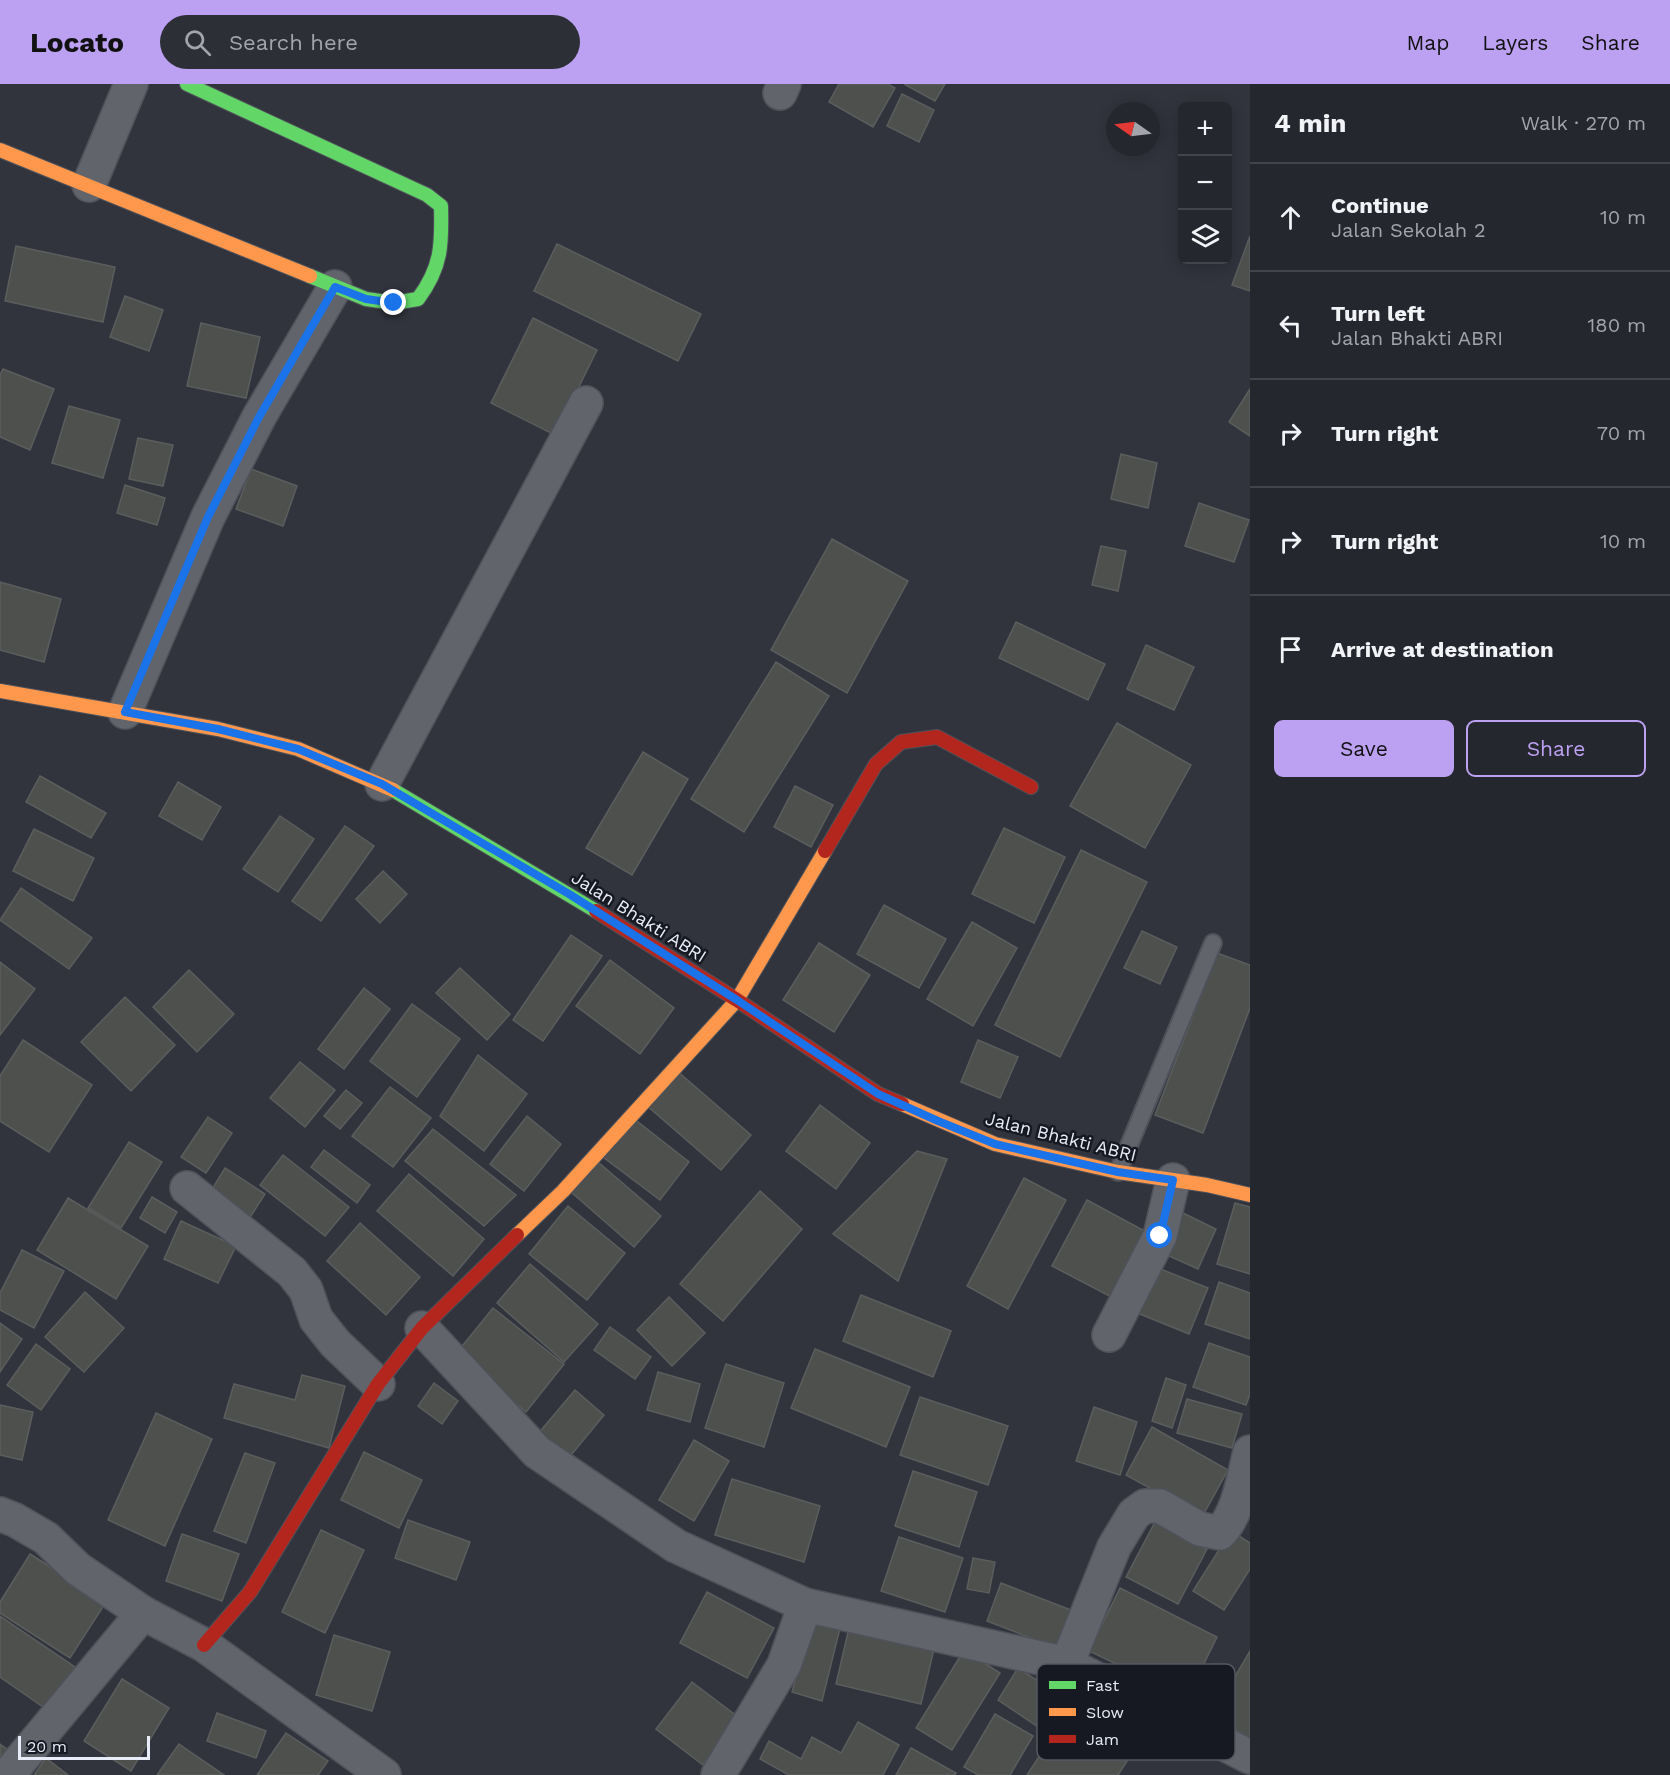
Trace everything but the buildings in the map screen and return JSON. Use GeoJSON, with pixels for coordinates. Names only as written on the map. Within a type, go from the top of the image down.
{"type":"FeatureCollection","features":[{"type":"Feature","properties":{"kind":"street"},"geometry":{"type":"LineString","coordinates":[[89,185],[131,84]]}},
{"type":"Feature","properties":{"kind":"street"},"geometry":{"type":"LineString","coordinates":[[0,150],[366,299],[394,303],[418,299],[432,283],[442,250],[441,206],[427,195],[187,84]]}},
{"type":"Feature","properties":{"kind":"street"},"geometry":{"type":"LineString","coordinates":[[125,712],[208,517],[259,417],[335,287]]}},
{"type":"Feature","properties":{"kind":"street"},"geometry":{"type":"LineString","coordinates":[[382,784],[586,403]]}},
{"type":"Feature","properties":{"kind":"street","name":"Jalan Bhakti ABRI"},"geometry":{"type":"LineString","coordinates":[[0,691],[218,729],[298,749],[382,784],[569,894],[737,1000],[878,1094],[995,1144],[1118,1172],[1250,1195]]}},
{"type":"Feature","properties":{"kind":"street"},"geometry":{"type":"LineString","coordinates":[[204,1645],[250,1592],[378,1384],[422,1328],[563,1191],[737,1000],[876,764],[901,742],[937,737],[1031,787]]}},
{"type":"Feature","properties":{"kind":"street"},"geometry":{"type":"LineString","coordinates":[[1109,1335],[1160,1236],[1173,1180]]}},
{"type":"Feature","properties":{"kind":"street"},"geometry":{"type":"LineString","coordinates":[[187,1188],[291,1272],[306,1290],[316,1319],[335,1343],[378,1384]]}},
{"type":"Feature","properties":{"kind":"street"},"geometry":{"type":"LineString","coordinates":[[422,1328],[537,1452],[676,1546],[805,1605],[1067,1664],[1114,1547],[1134,1514],[1145,1506],[1160,1506],[1200,1529],[1220,1533],[1226,1527],[1235,1506],[1250,1452]]}},
{"type":"Feature","properties":{"kind":"street"},"geometry":{"type":"LineString","coordinates":[[0,1514],[46,1538],[78,1569],[143,1613],[204,1645],[384,1775]]}},
{"type":"Feature","properties":{"kind":"street"},"geometry":{"type":"LineString","coordinates":[[718,1775],[784,1665],[805,1605]]}},
{"type":"Feature","properties":{"kind":"street"},"geometry":{"type":"LineString","coordinates":[[8,1775],[143,1613]]}},
{"type":"Feature","properties":{"kind":"street"},"geometry":{"type":"LineString","coordinates":[[1235,1749],[1250,1757]]}},
{"type":"Feature","properties":{"kind":"lane"},"geometry":{"type":"LineString","coordinates":[[1118,1172],[1213,943]]}},
{"type":"Feature","properties":{"kind":"traffic: fast"},"geometry":{"type":"LineString","coordinates":[[187,84],[427,195],[441,206],[439,255],[432,276],[418,299],[394,303],[366,299],[310,276]]}},
{"type":"Feature","properties":{"kind":"traffic: fast"},"geometry":{"type":"LineString","coordinates":[[393,790],[596,911]]}},
{"type":"Feature","properties":{"kind":"traffic: slow"},"geometry":{"type":"LineString","coordinates":[[0,150],[310,276]]}},
{"type":"Feature","properties":{"kind":"traffic: slow"},"geometry":{"type":"LineString","coordinates":[[0,691],[218,729],[298,749],[393,790]]}},
{"type":"Feature","properties":{"kind":"traffic: slow"},"geometry":{"type":"LineString","coordinates":[[517,1235],[563,1191],[737,1000],[825,851]]}},
{"type":"Feature","properties":{"kind":"traffic: slow"},"geometry":{"type":"LineString","coordinates":[[902,1104],[995,1144],[1118,1172],[1207,1185],[1250,1195]]}},
{"type":"Feature","properties":{"kind":"traffic: jam"},"geometry":{"type":"LineString","coordinates":[[825,851],[876,764],[901,742],[937,737],[1031,787]]}},
{"type":"Feature","properties":{"kind":"traffic: jam"},"geometry":{"type":"LineString","coordinates":[[596,911],[737,1000],[878,1094],[902,1104]]}},
{"type":"Feature","properties":{"kind":"traffic: jam"},"geometry":{"type":"LineString","coordinates":[[204,1645],[250,1592],[378,1384],[422,1328],[517,1235]]}},
{"type":"Feature","properties":{"kind":"route"},"geometry":{"type":"LineString","coordinates":[[394,303],[366,299],[335,287],[259,417],[208,517],[125,712],[218,729],[298,749],[382,784],[569,894],[737,1000],[878,1094],[938,1121],[995,1144],[1118,1172],[1173,1180],[1160,1236]]}}]}
